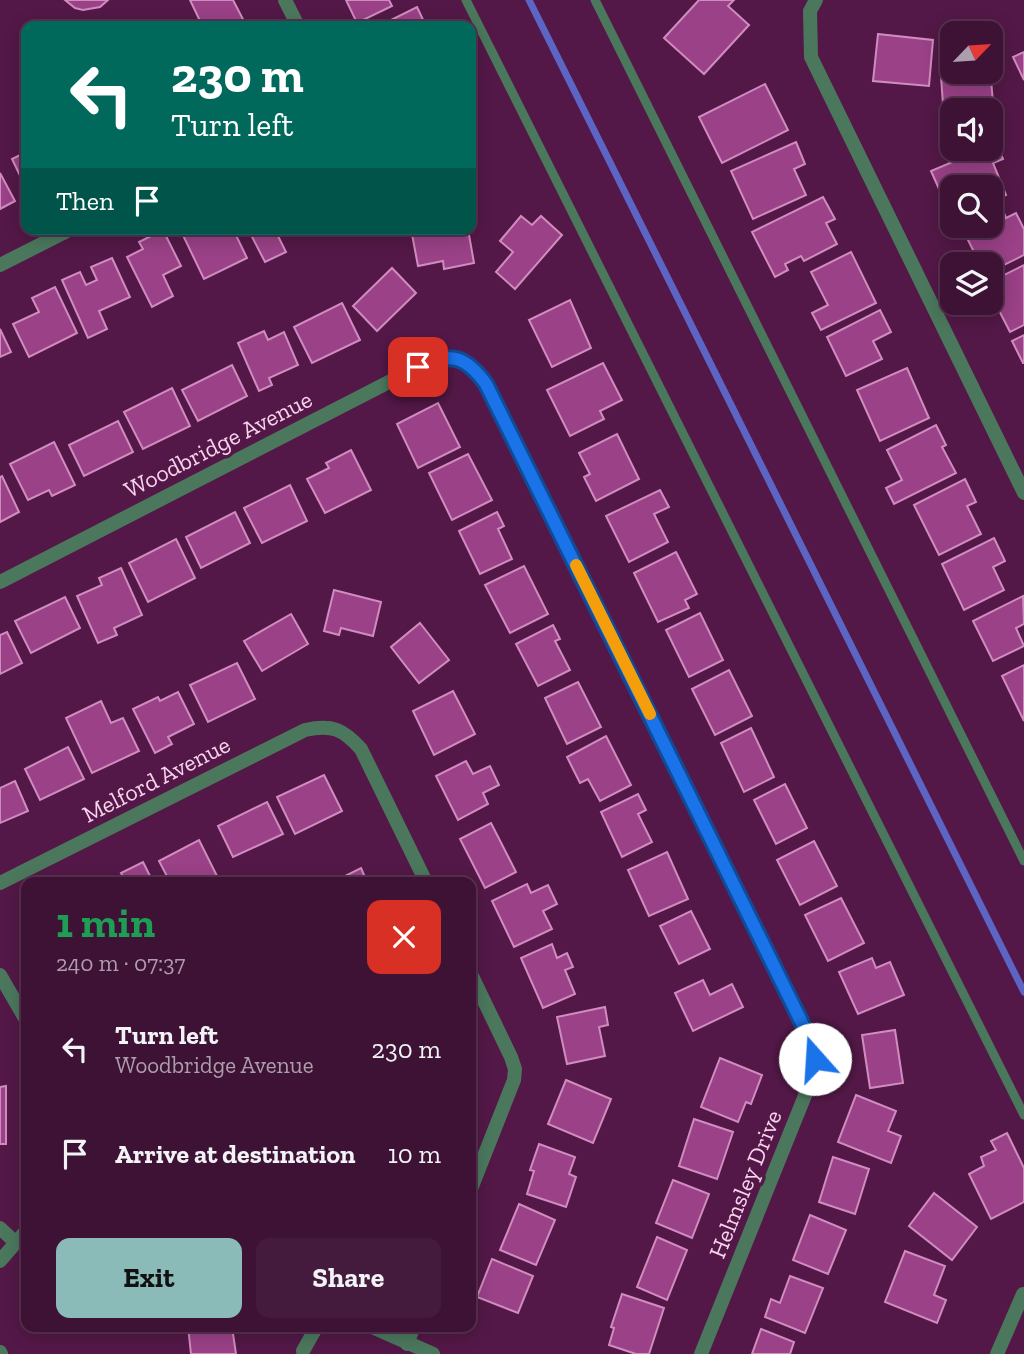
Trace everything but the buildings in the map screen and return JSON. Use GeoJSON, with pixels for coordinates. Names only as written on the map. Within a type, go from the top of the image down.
{"type":"FeatureCollection","features":[{"type":"Feature","properties":{"kind":"street"},"geometry":{"type":"LineString","coordinates":[[285,0],[296,21]]}},
{"type":"Feature","properties":{"kind":"street"},"geometry":{"type":"LineString","coordinates":[[816,0],[810,11],[811,57],[1024,493]]}},
{"type":"Feature","properties":{"kind":"street"},"geometry":{"type":"LineString","coordinates":[[0,265],[59,235]]}},
{"type":"Feature","properties":{"kind":"street","name":"Woodbridge Avenue"},"geometry":{"type":"LineString","coordinates":[[0,582],[380,386],[434,360],[461,359]]}},
{"type":"Feature","properties":{"kind":"street","name":"Helmsley Drive"},"geometry":{"type":"LineString","coordinates":[[461,359],[476,370],[491,392],[811,1042],[815,1059],[810,1083],[701,1354]]}},
{"type":"Feature","properties":{"kind":"street","name":"Melford Avenue"},"geometry":{"type":"LineString","coordinates":[[0,883],[305,730],[321,726],[349,736],[361,749],[424,877]]}},
{"type":"Feature","properties":{"kind":"street"},"geometry":{"type":"LineString","coordinates":[[0,975],[21,1011]]}},
{"type":"Feature","properties":{"kind":"street"},"geometry":{"type":"LineString","coordinates":[[476,984],[511,1057],[514,1069],[509,1095],[476,1177]]}},
{"type":"Feature","properties":{"kind":"street"},"geometry":{"type":"LineString","coordinates":[[0,1228],[15,1242]]}},
{"type":"Feature","properties":{"kind":"street"},"geometry":{"type":"LineString","coordinates":[[0,1261],[21,1236]]}},
{"type":"Feature","properties":{"kind":"street"},"geometry":{"type":"LineString","coordinates":[[997,1354],[1023,1294]]}},
{"type":"Feature","properties":{"kind":"street"},"geometry":{"type":"LineString","coordinates":[[303,1351],[314,1332]]}},
{"type":"Feature","properties":{"kind":"street"},"geometry":{"type":"LineString","coordinates":[[382,1332],[433,1354]]}},
{"type":"Feature","properties":{"kind":"street"},"geometry":{"type":"LineString","coordinates":[[407,1344],[412,1332]]}},
{"type":"Feature","properties":{"kind":"lane"},"geometry":{"type":"LineString","coordinates":[[466,0],[1024,1115]]}},
{"type":"Feature","properties":{"kind":"lane"},"geometry":{"type":"LineString","coordinates":[[594,0],[1024,862]]}},
{"type":"Feature","properties":{"kind":"waterway"},"geometry":{"type":"LineString","coordinates":[[529,0],[1024,992]]}},
{"type":"Feature","properties":{"kind":"slow traffic"},"geometry":{"type":"LineString","coordinates":[[576,565],[650,714]]}},
{"type":"Feature","properties":{"kind":"route"},"geometry":{"type":"LineString","coordinates":[[418,367],[434,360],[461,359],[476,370],[486,384],[800,1019],[811,1042],[815,1059]]}}]}
